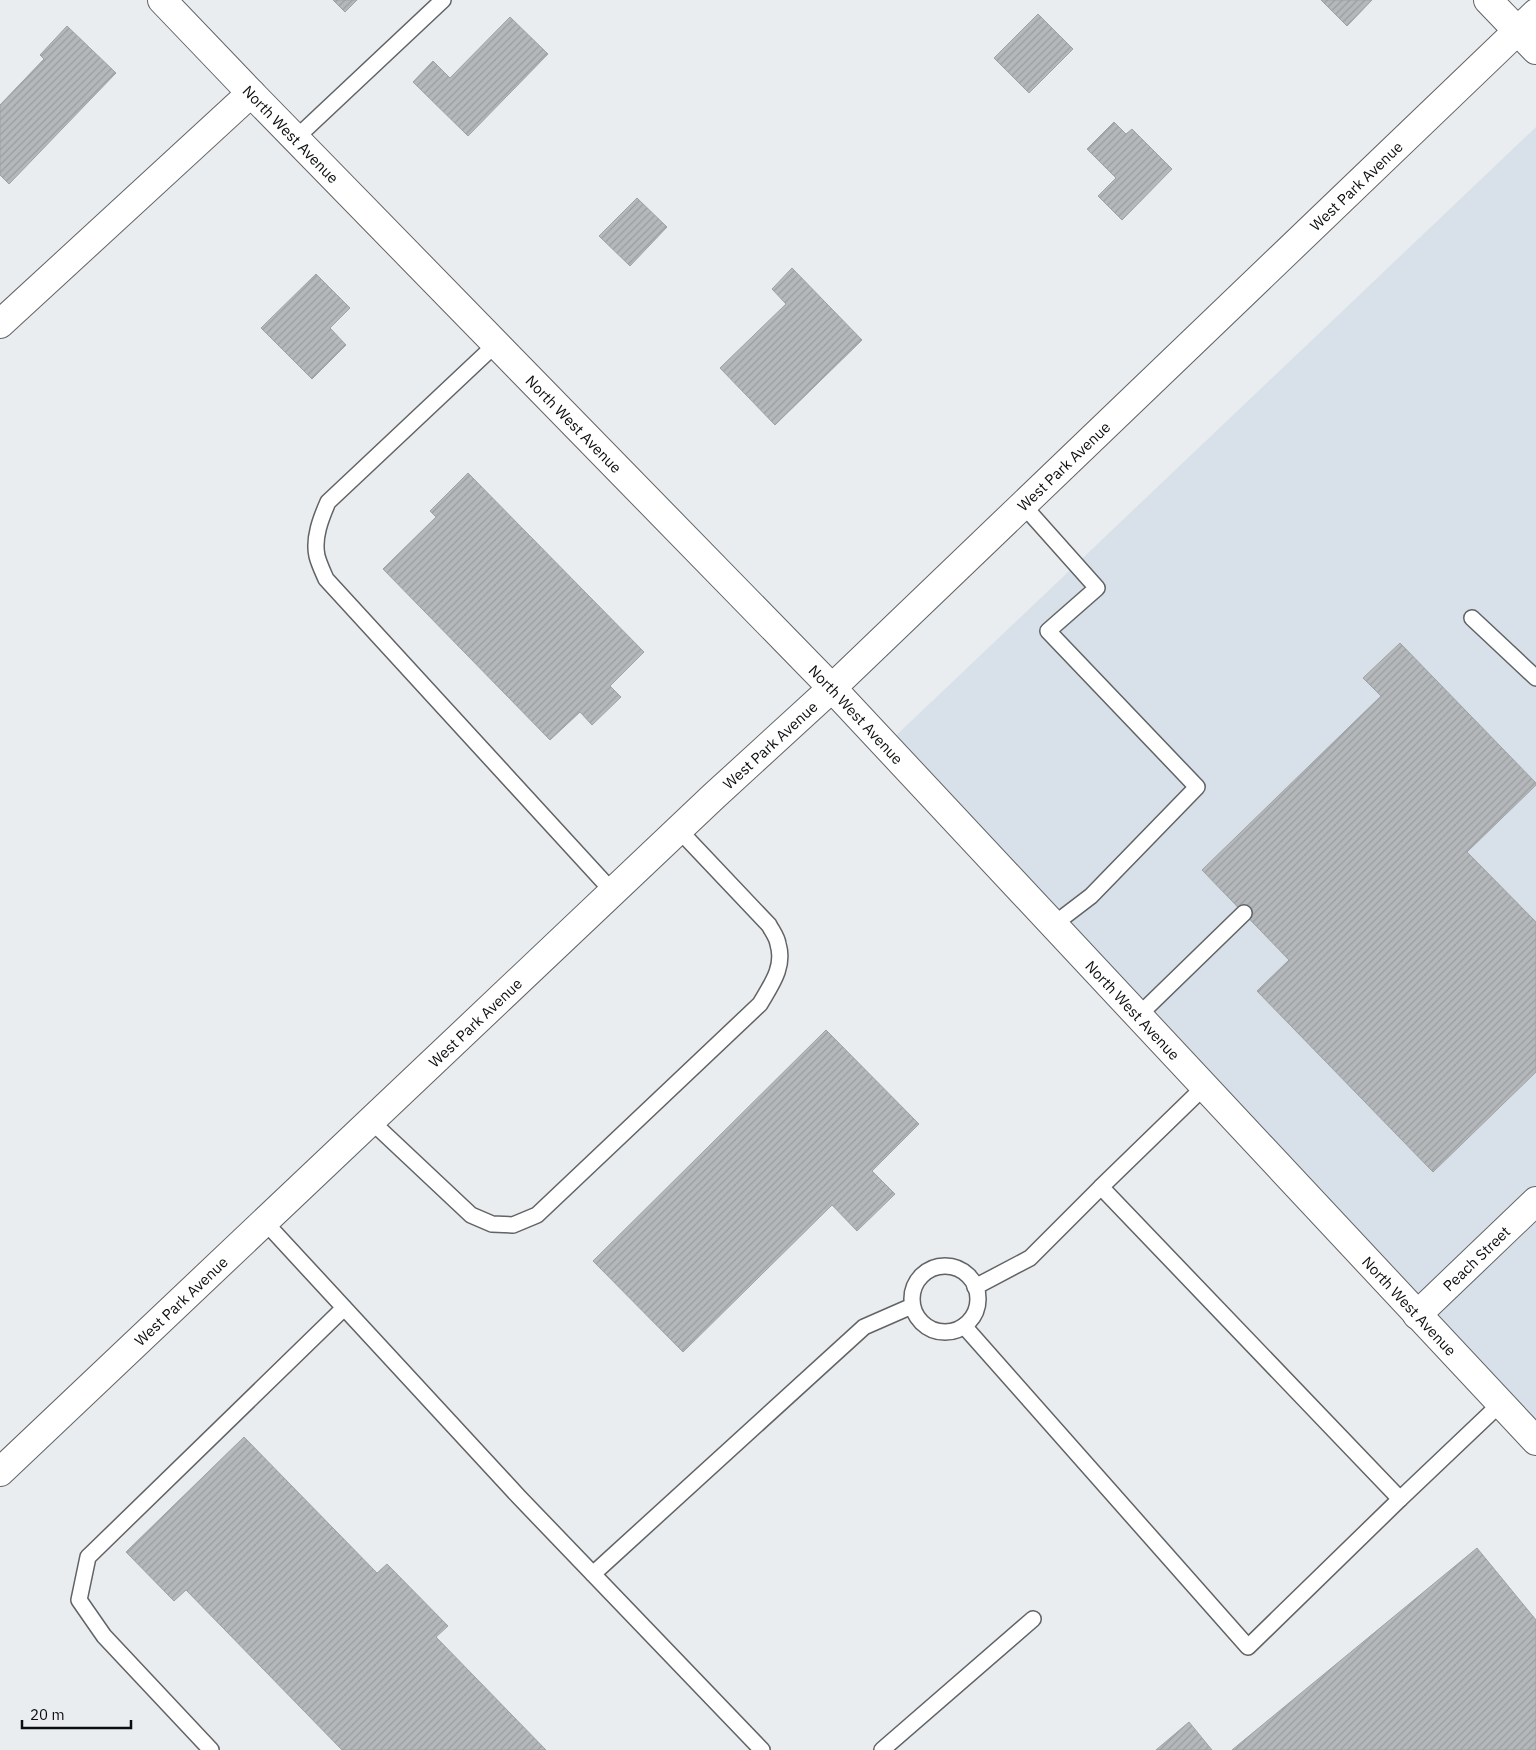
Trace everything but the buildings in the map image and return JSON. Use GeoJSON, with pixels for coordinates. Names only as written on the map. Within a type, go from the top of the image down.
{"type":"FeatureCollection","features":[{"type":"Feature","properties":{"kind":"street","name":"North West Avenue"},"geometry":{"type":"LineString","coordinates":[[162,0],[832,688],[1536,1441]]}},
{"type":"Feature","properties":{"kind":"street"},"geometry":{"type":"LineString","coordinates":[[1488,0],[1527,22],[1536,50]]}},
{"type":"Feature","properties":{"kind":"street","name":"West Park Avenue"},"geometry":{"type":"LineString","coordinates":[[0,1472],[613,892],[832,688],[1527,22]]}},
{"type":"Feature","properties":{"kind":"street"},"geometry":{"type":"LineString","coordinates":[[0,324],[251,93]]}},
{"type":"Feature","properties":{"kind":"street","name":"Peach Street"},"geometry":{"type":"LineString","coordinates":[[1417,1315],[1536,1201]]}},
{"type":"Feature","properties":{"kind":"lane"},"geometry":{"type":"LineString","coordinates":[[296,139],[443,0]]}},
{"type":"Feature","properties":{"kind":"lane"},"geometry":{"type":"LineString","coordinates":[[496,344],[328,502],[321,517],[317,536],[317,556],[326,579],[613,892]]}},
{"type":"Feature","properties":{"kind":"lane"},"geometry":{"type":"LineString","coordinates":[[1023,505],[1097,588],[1048,631],[1198,788],[1091,896],[1053,925]]}},
{"type":"Feature","properties":{"kind":"lane"},"geometry":{"type":"LineString","coordinates":[[1472,618],[1536,678]]}},
{"type":"Feature","properties":{"kind":"lane"},"geometry":{"type":"LineString","coordinates":[[371,1121],[470,1216],[492,1224],[513,1224],[537,1215],[760,1004],[773,983],[780,964],[778,944],[769,925],[679,830]]}},
{"type":"Feature","properties":{"kind":"lane"},"geometry":{"type":"LineString","coordinates":[[1138,1016],[1244,913]]}},
{"type":"Feature","properties":{"kind":"lane"},"geometry":{"type":"LineString","coordinates":[[975,1287],[1030,1258],[1204,1088]]}},
{"type":"Feature","properties":{"kind":"lane"},"geometry":{"type":"LineString","coordinates":[[1101,1187],[1400,1500]]}},
{"type":"Feature","properties":{"kind":"lane"},"geometry":{"type":"LineString","coordinates":[[264,1221],[518,1497],[762,1750]]}},
{"type":"Feature","properties":{"kind":"lane"},"geometry":{"type":"LineString","coordinates":[[951,1267],[961,1271],[970,1278],[975,1287],[978,1297],[972,1318],[964,1326],[954,1331],[932,1330],[923,1325],[916,1316],[912,1306],[912,1295],[916,1285],[922,1276],[931,1270],[951,1267]]}},
{"type":"Feature","properties":{"kind":"lane"},"geometry":{"type":"LineString","coordinates":[[593,1574],[864,1327],[912,1306]]}},
{"type":"Feature","properties":{"kind":"lane"},"geometry":{"type":"LineString","coordinates":[[212,1750],[104,1636],[79,1600],[88,1557],[344,1308]]}},
{"type":"Feature","properties":{"kind":"lane"},"geometry":{"type":"LineString","coordinates":[[964,1326],[1248,1647],[1500,1404]]}},
{"type":"Feature","properties":{"kind":"lane"},"geometry":{"type":"LineString","coordinates":[[882,1750],[1033,1619]]}},
{"type":"Feature","properties":{"kind":"shaded area"},"geometry":{"type":"Polygon","coordinates":[[[1536,127],[1536,1434],[886,745],[1536,127]]]}}]}
